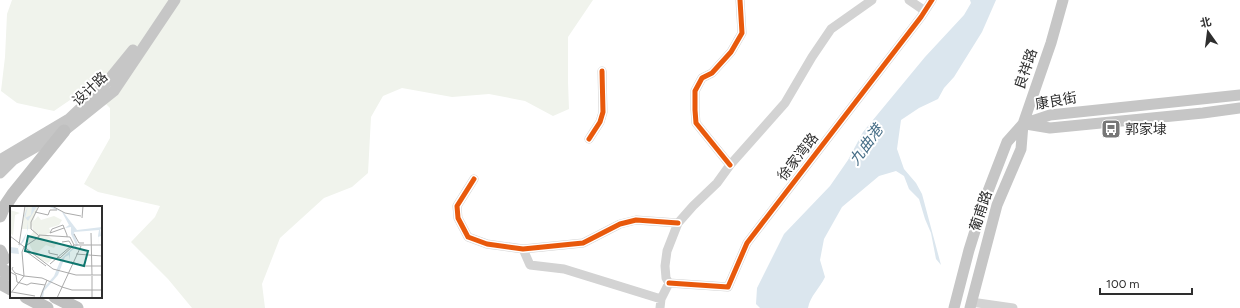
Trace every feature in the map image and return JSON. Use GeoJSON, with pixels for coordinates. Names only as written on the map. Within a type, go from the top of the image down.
{"type":"FeatureCollection","features":[{"type":"Feature","properties":{"kind":"highway"},"geometry":{"type":"LineString","coordinates":[[0,216],[13,194],[64,131]]}},
{"type":"Feature","properties":{"kind":"highway"},"geometry":{"type":"LineString","coordinates":[[1,260],[10,273]]}},
{"type":"Feature","properties":{"kind":"highway"},"geometry":{"type":"LineString","coordinates":[[0,283],[10,288]]}},
{"type":"Feature","properties":{"kind":"highway"},"geometry":{"type":"LineString","coordinates":[[28,298],[47,308]]}},
{"type":"Feature","properties":{"kind":"highway"},"geometry":{"type":"LineString","coordinates":[[57,298],[77,308]]}},
{"type":"Feature","properties":{"kind":"main road","name":"设计路"},"geometry":{"type":"LineString","coordinates":[[0,160],[69,119],[102,88],[133,51],[168,0]]}},
{"type":"Feature","properties":{"kind":"main road","name":"设计路"},"geometry":{"type":"LineString","coordinates":[[0,172],[13,160],[64,131],[114,91],[175,0]]}},
{"type":"Feature","properties":{"kind":"main road","name":"良祥路"},"geometry":{"type":"LineString","coordinates":[[1008,142],[1023,124],[1051,43],[1063,0]]}},
{"type":"Feature","properties":{"kind":"main road","name":"康良街"},"geometry":{"type":"LineString","coordinates":[[1023,124],[1050,115],[1240,95]]}},
{"type":"Feature","properties":{"kind":"main road","name":"康良街"},"geometry":{"type":"LineString","coordinates":[[1023,124],[1050,128],[1240,108]]}},
{"type":"Feature","properties":{"kind":"main road","name":"葡甫路"},"geometry":{"type":"LineString","coordinates":[[970,305],[998,205],[1021,148],[1023,124]]}},
{"type":"Feature","properties":{"kind":"main road","name":"葡甫路"},"geometry":{"type":"LineString","coordinates":[[954,308],[969,250],[985,199],[1008,142]]}},
{"type":"Feature","properties":{"kind":"street"},"geometry":{"type":"LineString","coordinates":[[730,165],[696,123],[695,91],[702,78],[712,74],[731,52],[742,33],[740,0]]}},
{"type":"Feature","properties":{"kind":"street"},"geometry":{"type":"LineString","coordinates":[[523,249],[530,265],[564,269],[661,303],[669,283],[666,278],[666,251],[678,223],[717,183],[730,165],[785,103],[812,57],[831,29],[872,0]]}},
{"type":"Feature","properties":{"kind":"street"},"geometry":{"type":"LineString","coordinates":[[909,0],[925,11]]}},
{"type":"Feature","properties":{"kind":"street","name":"徐家湾路"},"geometry":{"type":"LineString","coordinates":[[669,283],[728,287],[747,243],[932,0]]}},
{"type":"Feature","properties":{"kind":"street"},"geometry":{"type":"LineString","coordinates":[[589,139],[600,122],[603,112],[602,71]]}},
{"type":"Feature","properties":{"kind":"street"},"geometry":{"type":"LineString","coordinates":[[474,179],[457,206],[458,218],[468,237],[486,244],[523,249],[583,243],[620,224],[636,220],[678,223]]}},
{"type":"Feature","properties":{"kind":"street"},"geometry":{"type":"LineString","coordinates":[[970,305],[1013,308]]}},
{"type":"Feature","properties":{"kind":"shaded area"},"geometry":{"type":"Polygon","coordinates":[[[12,0],[593,0],[568,37],[569,109],[553,116],[525,101],[489,94],[452,97],[402,88],[383,96],[371,117],[368,173],[352,187],[324,198],[280,238],[262,284],[265,308],[192,308],[168,279],[131,242],[155,217],[160,206],[98,192],[84,184],[110,138],[110,108],[89,87],[54,111],[17,103],[1,91],[5,57],[7,14],[12,0]]]}},
{"type":"Feature","properties":{"kind":"water","name":"九曲港"},"geometry":{"type":"Polygon","coordinates":[[[970,0],[996,0],[982,32],[954,77],[944,88],[938,99],[919,108],[901,120],[897,149],[904,169],[916,183],[922,194],[941,265],[936,259],[931,233],[919,199],[909,189],[904,176],[896,171],[879,176],[842,207],[824,239],[820,260],[825,277],[811,300],[808,308],[760,308],[756,304],[757,288],[784,234],[830,186],[848,160],[863,132],[925,57],[964,15],[971,3],[970,0]]]}},
{"type":"Feature","properties":{"kind":"cycle path"},"geometry":{"type":"LineString","coordinates":[[730,165],[696,123],[695,91],[702,78],[712,73],[731,52],[742,33],[740,0]]}},
{"type":"Feature","properties":{"kind":"cycle path"},"geometry":{"type":"LineString","coordinates":[[669,283],[728,287],[747,243],[921,17],[932,0]]}},
{"type":"Feature","properties":{"kind":"cycle path"},"geometry":{"type":"LineString","coordinates":[[589,139],[600,122],[603,112],[602,71]]}},
{"type":"Feature","properties":{"kind":"cycle path"},"geometry":{"type":"LineString","coordinates":[[474,179],[457,206],[458,218],[468,237],[487,244],[523,249],[583,243],[620,224],[636,220],[678,223]]}},
{"type":"Feature","properties":{"kind":"place","name":"郭家埭"},"geometry":{"type":"Point","coordinates":[1111,129]}}]}
